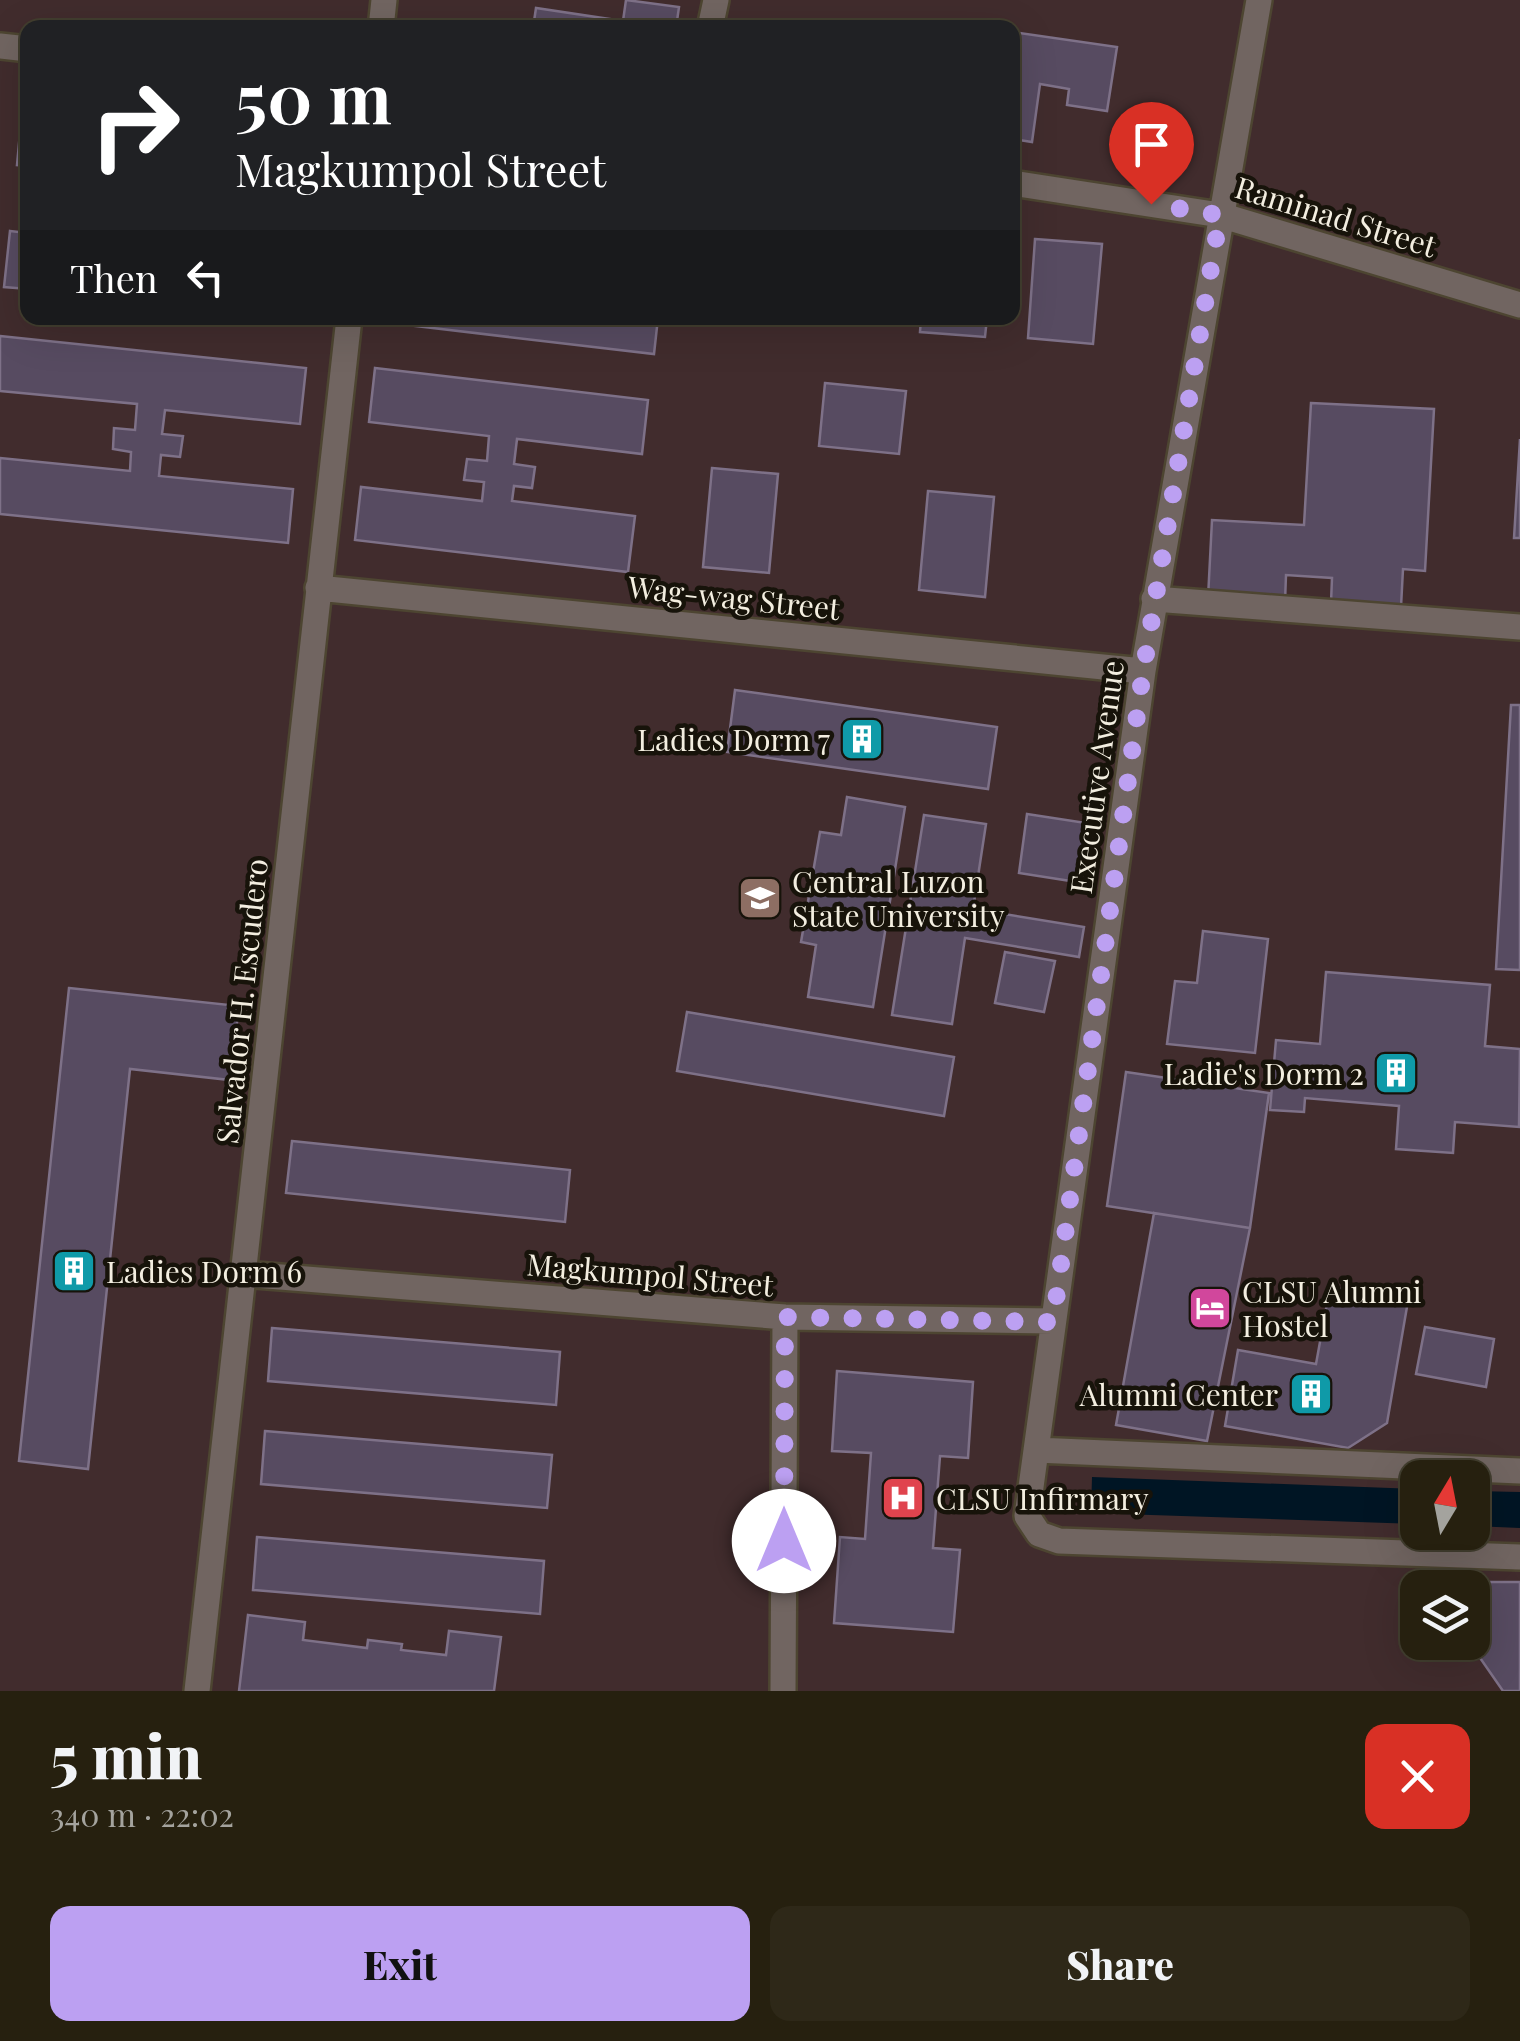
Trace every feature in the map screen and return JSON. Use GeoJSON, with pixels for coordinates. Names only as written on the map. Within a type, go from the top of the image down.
{"type":"FeatureCollection","features":[{"type":"Feature","properties":{"kind":"street","name":"Executive Avenue"},"geometry":{"type":"LineString","coordinates":[[1258,0],[1154,599],[1028,1516],[1040,1534],[1066,1541],[1520,1557]]}},
{"type":"Feature","properties":{"kind":"street","name":"Raminad Street"},"geometry":{"type":"LineString","coordinates":[[1020,184],[1220,215],[1520,305]]}},
{"type":"Feature","properties":{"kind":"street","name":"Salvador H. Escudero"},"geometry":{"type":"LineString","coordinates":[[196,1691],[348,325]]}},
{"type":"Feature","properties":{"kind":"street","name":"Wag-wag Street"},"geometry":{"type":"LineString","coordinates":[[318,588],[1143,672]]}},
{"type":"Feature","properties":{"kind":"street"},"geometry":{"type":"LineString","coordinates":[[1154,599],[1520,627]]}},
{"type":"Feature","properties":{"kind":"street","name":"Magkumpol Street"},"geometry":{"type":"LineString","coordinates":[[244,1274],[785,1317],[1053,1322]]}},
{"type":"Feature","properties":{"kind":"street"},"geometry":{"type":"LineString","coordinates":[[782,1691],[785,1317]]}},
{"type":"Feature","properties":{"kind":"street"},"geometry":{"type":"LineString","coordinates":[[1036,1450],[1520,1471]]}},
{"type":"Feature","properties":{"kind":"shaded area","name":"Central Luzon State University"},"geometry":{"type":"Polygon","coordinates":[[[0,0],[1520,0],[1520,1691],[0,1691],[0,0]]]}},
{"type":"Feature","properties":{"kind":"water"},"geometry":{"type":"Polygon","coordinates":[[[1092,1477],[1400,1488],[1400,1523],[1091,1513],[1092,1477]]]}},
{"type":"Feature","properties":{"kind":"water"},"geometry":{"type":"Polygon","coordinates":[[[1490,1491],[1520,1492],[1520,1528],[1490,1527],[1490,1491]]]}},
{"type":"Feature","properties":{"kind":"building"},"geometry":{"type":"Polygon","coordinates":[[[626,0],[679,7],[677,20],[623,20],[626,0]]]}},
{"type":"Feature","properties":{"kind":"building"},"geometry":{"type":"Polygon","coordinates":[[[536,8],[616,20],[534,20],[536,8]]]}},
{"type":"Feature","properties":{"kind":"building"},"geometry":{"type":"Polygon","coordinates":[[[1020,33],[1117,47],[1107,111],[1067,105],[1069,89],[1040,84],[1032,142],[1020,140],[1020,33]]]}},
{"type":"Feature","properties":{"kind":"building"},"geometry":{"type":"Polygon","coordinates":[[[10,231],[20,232],[20,288],[4,287],[10,231]]]}},
{"type":"Feature","properties":{"kind":"building"},"geometry":{"type":"Polygon","coordinates":[[[1035,239],[1102,244],[1093,344],[1028,338],[1035,239]]]}},
{"type":"Feature","properties":{"kind":"building"},"geometry":{"type":"Polygon","coordinates":[[[407,325],[657,325],[654,354],[407,325]]]}},
{"type":"Feature","properties":{"kind":"building"},"geometry":{"type":"Polygon","coordinates":[[[920,325],[986,325],[985,337],[920,332],[920,325]]]}},
{"type":"Feature","properties":{"kind":"building"},"geometry":{"type":"Polygon","coordinates":[[[0,336],[306,368],[300,424],[165,410],[162,434],[183,436],[180,457],[161,455],[159,476],[293,489],[288,543],[0,514],[0,458],[130,471],[131,452],[113,449],[114,428],[135,430],[137,404],[0,391],[0,336]]]}},
{"type":"Feature","properties":{"kind":"building"},"geometry":{"type":"Polygon","coordinates":[[[375,368],[648,400],[642,454],[517,439],[514,464],[535,467],[532,488],[514,486],[512,501],[635,516],[628,572],[355,540],[361,487],[482,501],[484,482],[464,480],[467,459],[487,461],[489,436],[369,422],[375,368]]]}},
{"type":"Feature","properties":{"kind":"building"},"geometry":{"type":"Polygon","coordinates":[[[825,383],[906,391],[899,454],[819,446],[825,383]]]}},
{"type":"Feature","properties":{"kind":"building"},"geometry":{"type":"Polygon","coordinates":[[[1311,403],[1434,409],[1425,571],[1403,569],[1401,607],[1331,603],[1332,578],[1286,575],[1285,602],[1208,598],[1212,520],[1304,525],[1311,403]]]}},
{"type":"Feature","properties":{"kind":"building"},"geometry":{"type":"Polygon","coordinates":[[[1520,439],[1520,538],[1514,538],[1520,439]]]}},
{"type":"Feature","properties":{"kind":"building"},"geometry":{"type":"Polygon","coordinates":[[[712,468],[778,474],[769,573],[703,567],[712,468]]]}},
{"type":"Feature","properties":{"kind":"building"},"geometry":{"type":"Polygon","coordinates":[[[928,491],[994,497],[985,597],[919,590],[928,491]]]}},
{"type":"Feature","properties":{"kind":"building","name":"Ladies Dorm 7"},"geometry":{"type":"Polygon","coordinates":[[[735,690],[997,727],[988,789],[727,752],[735,690]]]}},
{"type":"Feature","properties":{"kind":"building"},"geometry":{"type":"Polygon","coordinates":[[[1511,705],[1520,705],[1520,970],[1496,969],[1511,705]]]}},
{"type":"Feature","properties":{"kind":"building"},"geometry":{"type":"Polygon","coordinates":[[[847,797],[905,807],[873,1007],[808,997],[816,945],[801,942],[820,832],[841,835],[847,797]]]}},
{"type":"Feature","properties":{"kind":"building"},"geometry":{"type":"Polygon","coordinates":[[[1027,814],[1086,823],[1077,882],[1019,873],[1027,814]]]}},
{"type":"Feature","properties":{"kind":"building"},"geometry":{"type":"Polygon","coordinates":[[[924,815],[986,824],[973,909],[1084,927],[1079,957],[965,938],[952,1024],[892,1015],[924,815]]]}},
{"type":"Feature","properties":{"kind":"building"},"geometry":{"type":"Polygon","coordinates":[[[1203,931],[1268,939],[1255,1053],[1167,1044],[1175,981],[1197,983],[1203,931]]]}},
{"type":"Feature","properties":{"kind":"building"},"geometry":{"type":"Polygon","coordinates":[[[1005,952],[1055,961],[1044,1012],[995,1003],[1005,952]]]}},
{"type":"Feature","properties":{"kind":"building","name":"Ladie's Dorm 2"},"geometry":{"type":"Polygon","coordinates":[[[1326,972],[1490,985],[1485,1046],[1520,1049],[1519,1127],[1455,1122],[1453,1153],[1396,1149],[1399,1106],[1305,1098],[1304,1112],[1270,1110],[1276,1040],[1320,1044],[1326,972]]]}},
{"type":"Feature","properties":{"kind":"building","name":"Ladies Dorm 6"},"geometry":{"type":"Polygon","coordinates":[[[69,988],[239,1006],[230,1080],[130,1069],[88,1469],[19,1461],[69,988]]]}},
{"type":"Feature","properties":{"kind":"building"},"geometry":{"type":"Polygon","coordinates":[[[687,1012],[954,1057],[944,1116],[677,1071],[687,1012]]]}},
{"type":"Feature","properties":{"kind":"building"},"geometry":{"type":"Polygon","coordinates":[[[1126,1072],[1269,1093],[1250,1228],[1107,1206],[1126,1072]]]}},
{"type":"Feature","properties":{"kind":"building"},"geometry":{"type":"Polygon","coordinates":[[[292,1141],[570,1170],[565,1222],[286,1193],[292,1141]]]}},
{"type":"Feature","properties":{"kind":"building"},"geometry":{"type":"Polygon","coordinates":[[[1154,1213],[1250,1228],[1207,1441],[1116,1425],[1154,1213]]]}},
{"type":"Feature","properties":{"kind":"building","name":"Alumni Center"},"geometry":{"type":"Polygon","coordinates":[[[1330,1287],[1408,1301],[1387,1423],[1348,1448],[1225,1426],[1238,1350],[1316,1364],[1330,1287]]]}},
{"type":"Feature","properties":{"kind":"building"},"geometry":{"type":"Polygon","coordinates":[[[1425,1327],[1494,1339],[1486,1387],[1416,1374],[1425,1327]]]}},
{"type":"Feature","properties":{"kind":"building"},"geometry":{"type":"Polygon","coordinates":[[[272,1328],[560,1352],[556,1405],[268,1381],[272,1328]]]}},
{"type":"Feature","properties":{"kind":"building","name":"CLSU Infirmary"},"geometry":{"type":"Polygon","coordinates":[[[837,1371],[973,1382],[968,1458],[940,1456],[933,1548],[960,1550],[953,1632],[834,1623],[840,1537],[865,1539],[871,1453],[832,1451],[837,1371]]]}},
{"type":"Feature","properties":{"kind":"building"},"geometry":{"type":"Polygon","coordinates":[[[265,1431],[552,1455],[547,1508],[261,1484],[265,1431]]]}},
{"type":"Feature","properties":{"kind":"building"},"geometry":{"type":"Polygon","coordinates":[[[257,1537],[544,1561],[540,1614],[253,1590],[257,1537]]]}},
{"type":"Feature","properties":{"kind":"building"},"geometry":{"type":"Polygon","coordinates":[[[1490,1582],[1520,1582],[1520,1691],[1503,1691],[1481,1660],[1490,1660],[1490,1582]]]}},
{"type":"Feature","properties":{"kind":"building"},"geometry":{"type":"Polygon","coordinates":[[[248,1615],[305,1622],[303,1640],[367,1648],[368,1640],[402,1644],[401,1650],[446,1655],[449,1631],[501,1637],[494,1691],[239,1691],[248,1615]]]}},
{"type":"Feature","properties":{"kind":"place","name":"Ladies Dorm 7"},"geometry":{"type":"Point","coordinates":[862,739]}},
{"type":"Feature","properties":{"kind":"place","name":"Central Luzon State University"},"geometry":{"type":"Point","coordinates":[760,898]}},
{"type":"Feature","properties":{"kind":"place","name":"Ladie's Dorm 2"},"geometry":{"type":"Point","coordinates":[1396,1073]}},
{"type":"Feature","properties":{"kind":"place","name":"Ladies Dorm 6"},"geometry":{"type":"Point","coordinates":[74,1271]}},
{"type":"Feature","properties":{"kind":"place","name":"CLSU Alumni Hostel"},"geometry":{"type":"Point","coordinates":[1210,1308]}},
{"type":"Feature","properties":{"kind":"place","name":"Alumni Center"},"geometry":{"type":"Point","coordinates":[1311,1394]}},
{"type":"Feature","properties":{"kind":"place","name":"CLSU Infirmary"},"geometry":{"type":"Point","coordinates":[903,1498]}},
{"type":"Feature","properties":{"kind":"route"},"geometry":{"type":"LineString","coordinates":[[784,1541],[785,1317],[1053,1322],[1154,599],[1220,215],[1151,204]]}}]}
